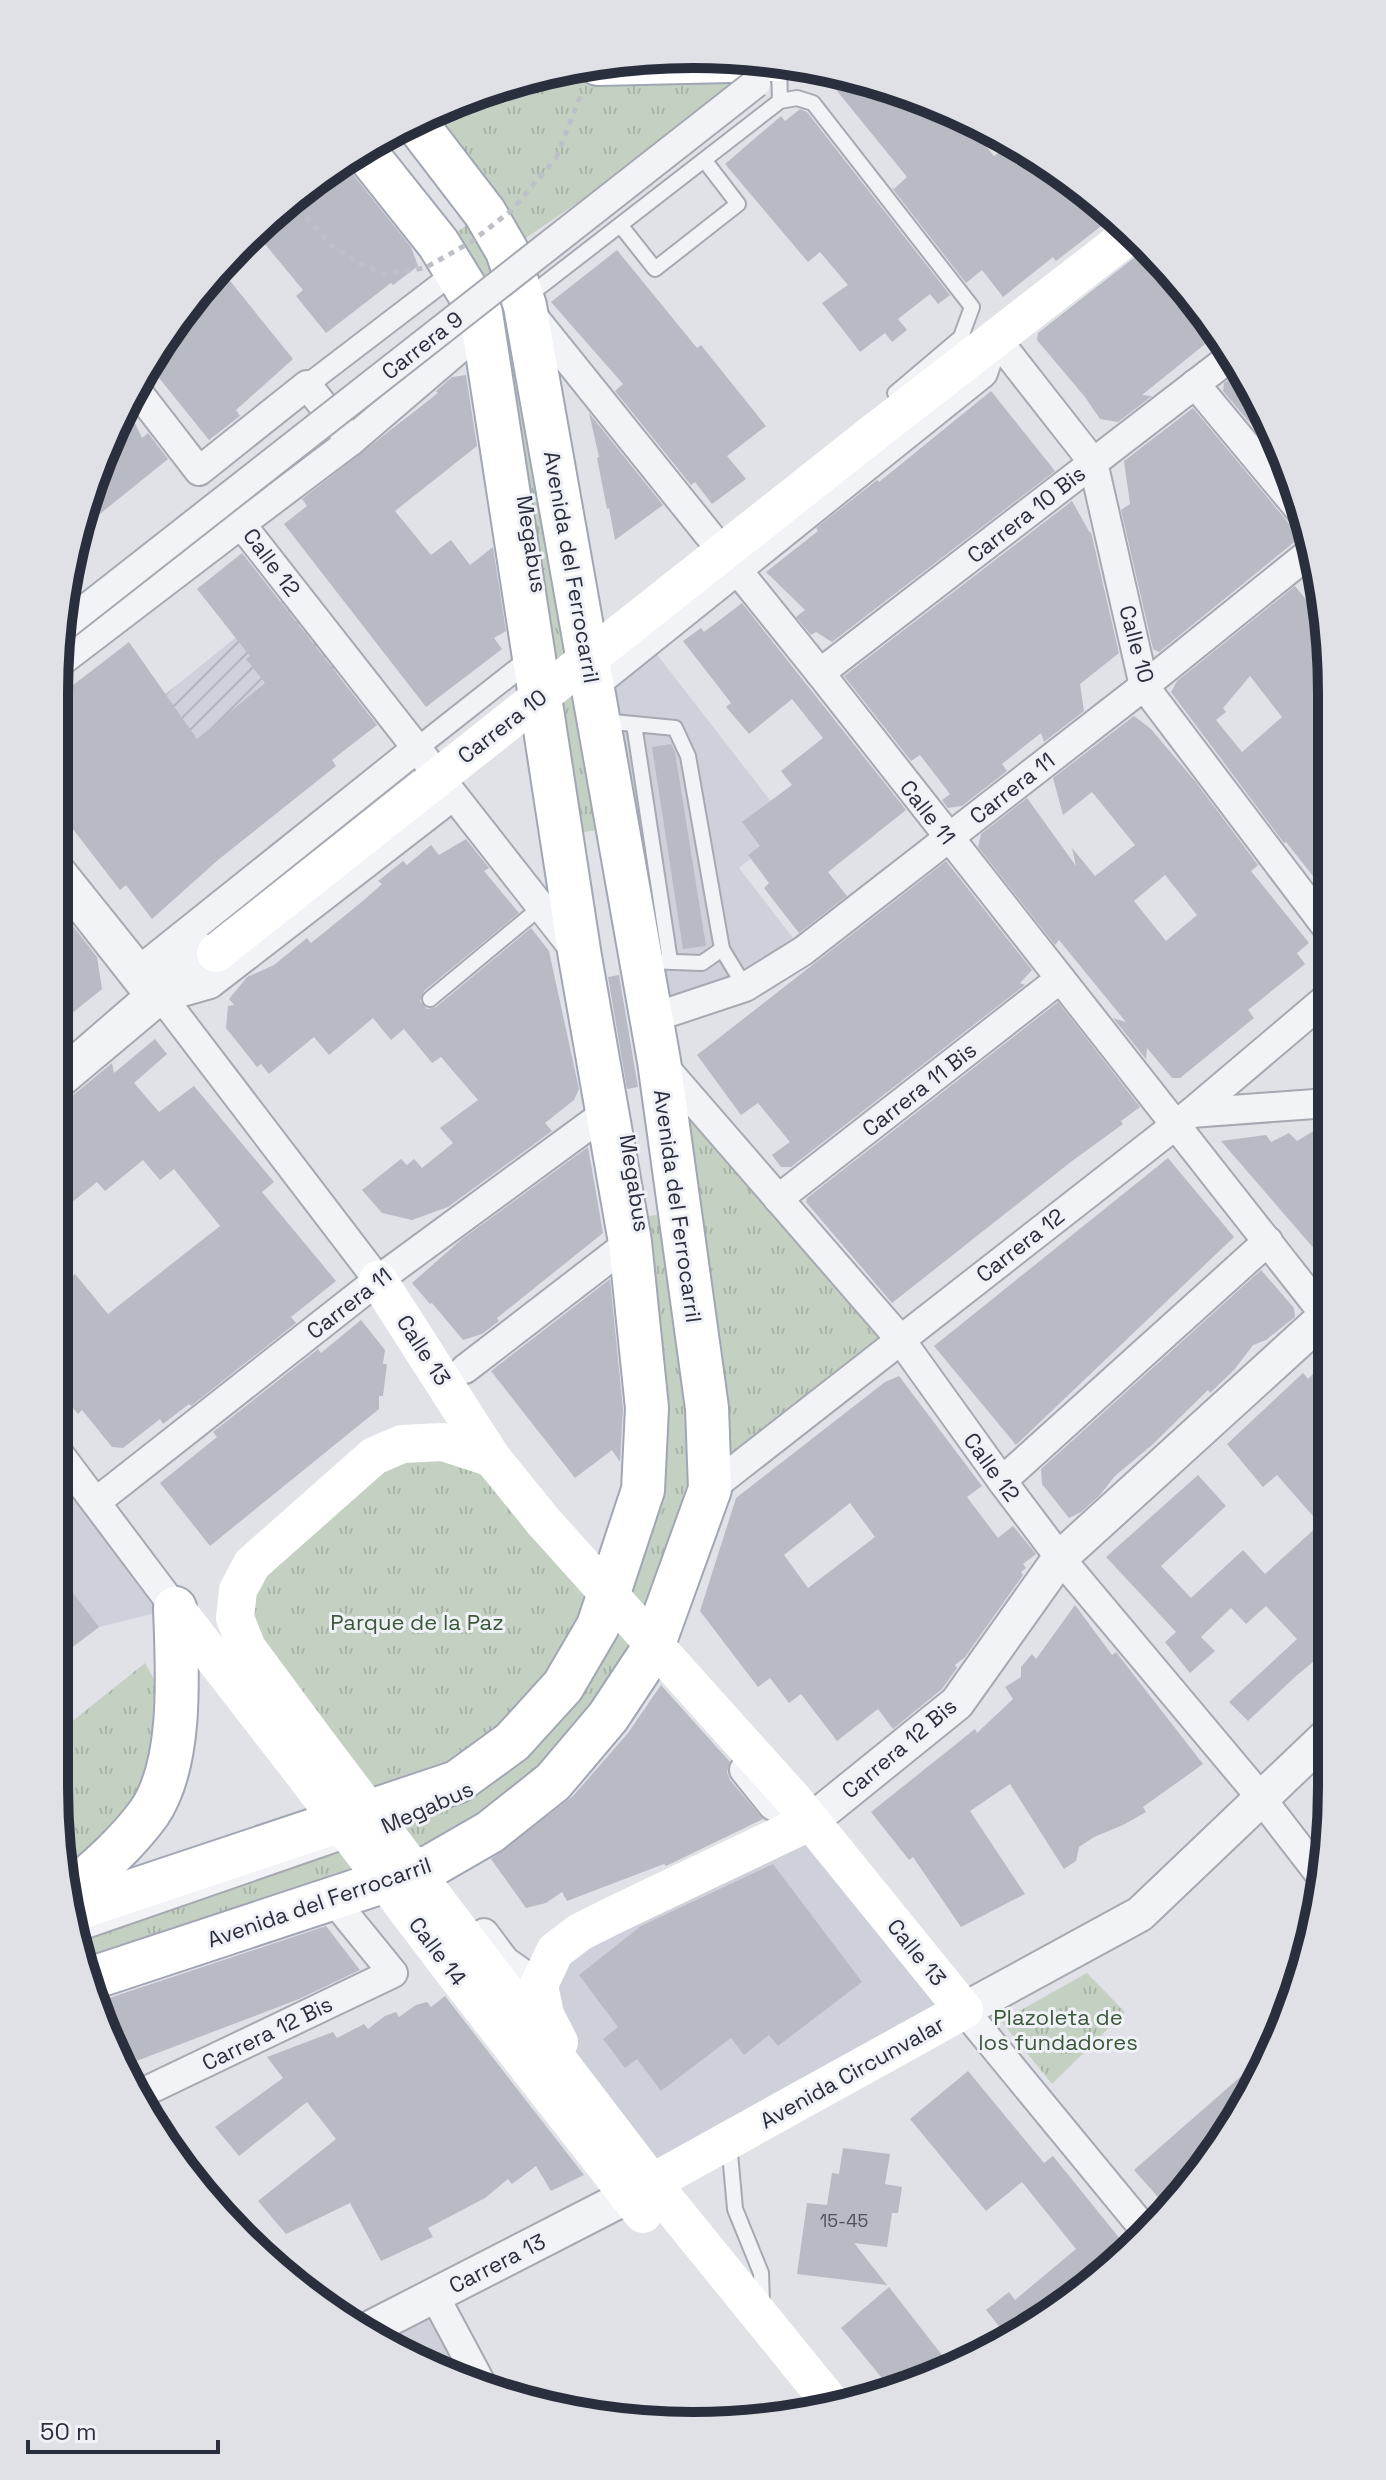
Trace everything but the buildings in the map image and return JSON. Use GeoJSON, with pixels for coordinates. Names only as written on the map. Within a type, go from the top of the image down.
{"type":"FeatureCollection","features":[{"type":"Feature","properties":{"kind":"main road"},"geometry":{"type":"LineString","coordinates":[[643,70],[710,68]]}},
{"type":"Feature","properties":{"kind":"main road","name":"Avenida del Ferrocarril"},"geometry":{"type":"LineString","coordinates":[[80,1908],[457,1782],[512,1742],[563,1686],[598,1626],[643,1490],[647,1408],[634,1223],[607,1112],[580,957],[543,666],[507,251],[485,213],[421,130]]}},
{"type":"Feature","properties":{"kind":"main road","name":"Avenida del Ferrocarril"},"geometry":{"type":"LineString","coordinates":[[370,158],[438,243],[464,265],[481,313],[511,310]]}},
{"type":"Feature","properties":{"kind":"main road","name":"Carrera 10"},"geometry":{"type":"LineString","coordinates":[[210,946],[882,415],[995,337],[1123,240]]}},
{"type":"Feature","properties":{"kind":"main road","name":"Avenida del Ferrocarril"},"geometry":{"type":"LineString","coordinates":[[97,1976],[424,1860],[490,1832],[553,1782],[608,1717],[651,1652],[702,1489],[707,1408],[659,1061],[644,1017],[656,961],[596,709],[511,310]]}},
{"type":"Feature","properties":{"kind":"main road","name":"Calle 13"},"geometry":{"type":"LineString","coordinates":[[378,1280],[492,1458],[543,1521],[802,1809],[964,2010]]}},
{"type":"Feature","properties":{"kind":"main road","name":"Calle 14"},"geometry":{"type":"LineString","coordinates":[[309,1757],[247,1648],[235,1618],[238,1590],[252,1564],[374,1456],[402,1444],[443,1442],[492,1458]]}},
{"type":"Feature","properties":{"kind":"main road"},"geometry":{"type":"LineString","coordinates":[[76,1887],[114,1855],[151,1810],[167,1772],[178,1676],[175,1608]]}},
{"type":"Feature","properties":{"kind":"main road","name":"Calle 14"},"geometry":{"type":"LineString","coordinates":[[175,1608],[309,1757],[799,2403]]}},
{"type":"Feature","properties":{"kind":"main road","name":"Carrera 12 Bis"},"geometry":{"type":"LineString","coordinates":[[539,1985],[555,1951],[580,1932],[802,1809]]}},
{"type":"Feature","properties":{"kind":"main road","name":"Calle 14"},"geometry":{"type":"LineString","coordinates":[[465,1962],[589,2101],[640,2189],[762,2319],[826,2397]]}},
{"type":"Feature","properties":{"kind":"main road"},"geometry":{"type":"LineString","coordinates":[[539,1985],[545,2015],[589,2101]]}},
{"type":"Feature","properties":{"kind":"main road","name":"Avenida Circunvalar"},"geometry":{"type":"LineString","coordinates":[[640,2189],[964,2010]]}},
{"type":"Feature","properties":{"kind":"street","name":"Carrera 9"},"geometry":{"type":"LineString","coordinates":[[72,619],[767,72]]}},
{"type":"Feature","properties":{"kind":"street"},"geometry":{"type":"LineString","coordinates":[[142,398],[199,471],[464,265]]}},
{"type":"Feature","properties":{"kind":"street","name":"Calle 12"},"geometry":{"type":"LineString","coordinates":[[511,310],[351,441],[241,524],[580,957]]}},
{"type":"Feature","properties":{"kind":"street","name":"Calle 11"},"geometry":{"type":"LineString","coordinates":[[511,310],[737,570],[1060,979],[1183,1118],[1268,1241],[1318,1304]]}},
{"type":"Feature","properties":{"kind":"street"},"geometry":{"type":"LineString","coordinates":[[596,709],[737,570],[983,373],[995,337]]}},
{"type":"Feature","properties":{"kind":"street","name":"Calle 10"},"geometry":{"type":"LineString","coordinates":[[995,337],[1093,462],[1144,686],[1318,916]]}},
{"type":"Feature","properties":{"kind":"street","name":"Carrera 10 Bis"},"geometry":{"type":"LineString","coordinates":[[820,673],[1223,363]]}},
{"type":"Feature","properties":{"kind":"street"},"geometry":{"type":"LineString","coordinates":[[1195,384],[1285,492]]}},
{"type":"Feature","properties":{"kind":"street"},"geometry":{"type":"LineString","coordinates":[[307,385],[351,441]]}},
{"type":"Feature","properties":{"kind":"street"},"geometry":{"type":"LineString","coordinates":[[69,655],[241,524]]}},
{"type":"Feature","properties":{"kind":"street","name":"Carrera 11"},"geometry":{"type":"LineString","coordinates":[[644,1017],[745,987],[803,951],[1303,558]]}},
{"type":"Feature","properties":{"kind":"street","name":"Carrera 10"},"geometry":{"type":"LineString","coordinates":[[68,1074],[149,986],[416,749],[543,666]]}},
{"type":"Feature","properties":{"kind":"street","name":"Carrera 10"},"geometry":{"type":"LineString","coordinates":[[149,986],[210,984],[453,796]]}},
{"type":"Feature","properties":{"kind":"street","name":"Calle 13"},"geometry":{"type":"LineString","coordinates":[[68,880],[378,1280]]}},
{"type":"Feature","properties":{"kind":"street","name":"Carrera 10"},"geometry":{"type":"LineString","coordinates":[[149,986],[210,946]]}},
{"type":"Feature","properties":{"kind":"street","name":"Carrera 11 Bis"},"geometry":{"type":"LineString","coordinates":[[778,1199],[1060,979]]}},
{"type":"Feature","properties":{"kind":"street","name":"Carrera 12"},"geometry":{"type":"LineString","coordinates":[[702,1489],[1183,1118],[1318,1005]]}},
{"type":"Feature","properties":{"kind":"street","name":"Calle 12"},"geometry":{"type":"LineString","coordinates":[[659,1061],[900,1339],[1060,1558],[1262,1799],[1313,1866]]}},
{"type":"Feature","properties":{"kind":"street"},"geometry":{"type":"LineString","coordinates":[[1183,1118],[1318,1104]]}},
{"type":"Feature","properties":{"kind":"street","name":"Carrera 11"},"geometry":{"type":"LineString","coordinates":[[96,1502],[378,1280],[607,1112]]}},
{"type":"Feature","properties":{"kind":"street"},"geometry":{"type":"LineString","coordinates":[[465,1369],[634,1223]]}},
{"type":"Feature","properties":{"kind":"street"},"geometry":{"type":"LineString","coordinates":[[1002,1481],[1268,1241]]}},
{"type":"Feature","properties":{"kind":"street","name":"Carrera 12 Bis"},"geometry":{"type":"LineString","coordinates":[[802,1809],[957,1703],[1060,1558],[1318,1325]]}},
{"type":"Feature","properties":{"kind":"street","name":"Calle 14"},"geometry":{"type":"LineString","coordinates":[[68,1465],[175,1608]]}},
{"type":"Feature","properties":{"kind":"street","name":"Calle 13"},"geometry":{"type":"LineString","coordinates":[[651,1652],[773,1806],[802,1809]]}},
{"type":"Feature","properties":{"kind":"street","name":"Avenida Circunvalar"},"geometry":{"type":"LineString","coordinates":[[964,2010],[1140,1914],[1318,1745]]}},
{"type":"Feature","properties":{"kind":"street"},"geometry":{"type":"LineString","coordinates":[[424,1860],[505,1961],[539,1985]]}},
{"type":"Feature","properties":{"kind":"street","name":"Carrera 12 Bis"},"geometry":{"type":"LineString","coordinates":[[147,2091],[393,1973],[344,1886]]}},
{"type":"Feature","properties":{"kind":"street","name":"Calle 13"},"geometry":{"type":"LineString","coordinates":[[964,2010],[1140,2224]]}},
{"type":"Feature","properties":{"kind":"street","name":"Carrera 13"},"geometry":{"type":"LineString","coordinates":[[376,2325],[640,2189]]}},
{"type":"Feature","properties":{"kind":"street"},"geometry":{"type":"LineString","coordinates":[[434,2295],[475,2372]]}},
{"type":"Feature","properties":{"kind":"lane"},"geometry":{"type":"LineString","coordinates":[[775,73],[780,101]]}},
{"type":"Feature","properties":{"kind":"lane"},"geometry":{"type":"LineString","coordinates":[[511,310],[780,101],[797,98],[813,103],[972,307],[961,337],[882,415]]}},
{"type":"Feature","properties":{"kind":"lane","name":"Megabus"},"geometry":{"type":"LineString","coordinates":[[409,136],[474,220],[505,275],[644,1017]]}},
{"type":"Feature","properties":{"kind":"lane","name":"Megabus"},"geometry":{"type":"LineString","coordinates":[[383,151],[494,310],[523,486]]}},
{"type":"Feature","properties":{"kind":"lane"},"geometry":{"type":"LineString","coordinates":[[621,226],[655,269],[738,204],[705,161]]}},
{"type":"Feature","properties":{"kind":"lane"},"geometry":{"type":"LineString","coordinates":[[543,666],[596,709],[675,728],[688,756],[722,949],[745,987]]}},
{"type":"Feature","properties":{"kind":"lane"},"geometry":{"type":"LineString","coordinates":[[68,901],[149,986],[68,1056]]}},
{"type":"Feature","properties":{"kind":"lane"},"geometry":{"type":"LineString","coordinates":[[430,999],[541,907]]}},
{"type":"Feature","properties":{"kind":"lane"},"geometry":{"type":"LineString","coordinates":[[656,961],[702,963],[722,949]]}},
{"type":"Feature","properties":{"kind":"lane","name":"Megabus"},"geometry":{"type":"LineString","coordinates":[[634,1223],[662,1421]]}},
{"type":"Feature","properties":{"kind":"lane","name":"Megabus"},"geometry":{"type":"LineString","coordinates":[[481,1819],[542,1772],[597,1710],[638,1645],[702,1489]]}},
{"type":"Feature","properties":{"kind":"lane","name":"Megabus"},"geometry":{"type":"LineString","coordinates":[[452,1800],[465,1795],[522,1752],[575,1694],[614,1626],[629,1592]]}},
{"type":"Feature","properties":{"kind":"lane","name":"Megabus"},"geometry":{"type":"LineString","coordinates":[[85,1932],[400,1821]]}},
{"type":"Feature","properties":{"kind":"lane"},"geometry":{"type":"LineString","coordinates":[[93,1963],[189,1930]]}},
{"type":"Feature","properties":{"kind":"lane"},"geometry":{"type":"LineString","coordinates":[[729,2141],[735,2209],[761,2273],[762,2319]]}},
{"type":"Feature","properties":{"kind":"path"},"geometry":{"type":"LineString","coordinates":[[299,209],[332,246],[359,263],[384,274],[425,268],[471,242],[512,210],[556,158],[590,77]]}},
{"type":"Feature","properties":{"kind":"shaded area"},"geometry":{"type":"Polygon","coordinates":[[[293,591],[349,663],[202,780],[146,710],[293,591]]]}},
{"type":"Feature","properties":{"kind":"shaded area"},"geometry":{"type":"Polygon","coordinates":[[[648,643],[790,826],[739,868],[803,951],[652,1018],[593,686],[648,643]]]}},
{"type":"Feature","properties":{"kind":"shaded area"},"geometry":{"type":"Polygon","coordinates":[[[68,1466],[175,1608],[99,1627],[68,1650],[68,1466]]]}},
{"type":"Feature","properties":{"kind":"shaded area"},"geometry":{"type":"Polygon","coordinates":[[[811,1821],[964,2010],[652,2183],[545,2015],[555,1951],[811,1821]]]}},
{"type":"Feature","properties":{"kind":"shaded area"},"geometry":{"type":"Polygon","coordinates":[[[434,2295],[475,2372],[417,2348],[376,2325],[434,2295]]]}},
{"type":"Feature","properties":{"kind":"green space"},"geometry":{"type":"Polygon","coordinates":[[[693,68],[768,72],[507,251],[421,130],[492,101],[531,89],[611,73],[693,68]]]}},
{"type":"Feature","properties":{"kind":"green space"},"geometry":{"type":"Polygon","coordinates":[[[474,220],[496,259],[604,829],[579,833],[451,236],[474,220]]]}},
{"type":"Feature","properties":{"kind":"green space"},"geometry":{"type":"Polygon","coordinates":[[[659,1061],[900,1339],[710,1489],[659,1061]]]}},
{"type":"Feature","properties":{"kind":"green space"},"geometry":{"type":"Polygon","coordinates":[[[663,1214],[692,1408],[694,1489],[638,1645],[542,1772],[481,1819],[417,1853],[93,1963],[85,1931],[465,1795],[629,1592],[641,1217],[663,1214]]]}},
{"type":"Feature","properties":{"kind":"green space","name":"Parque de la Paz"},"geometry":{"type":"Polygon","coordinates":[[[374,1456],[492,1458],[611,1592],[512,1742],[371,1813],[321,1748],[238,1590],[374,1456]]]}},
{"type":"Feature","properties":{"kind":"green space"},"geometry":{"type":"Polygon","coordinates":[[[145,1663],[161,1691],[145,1803],[72,1863],[69,1828],[68,1725],[145,1663]]]}},
{"type":"Feature","properties":{"kind":"green space","name":"Plazoleta de los fundadores"},"geometry":{"type":"Polygon","coordinates":[[[1087,1973],[1125,2012],[1052,2084],[1001,2021],[1087,1973]]]}}]}
